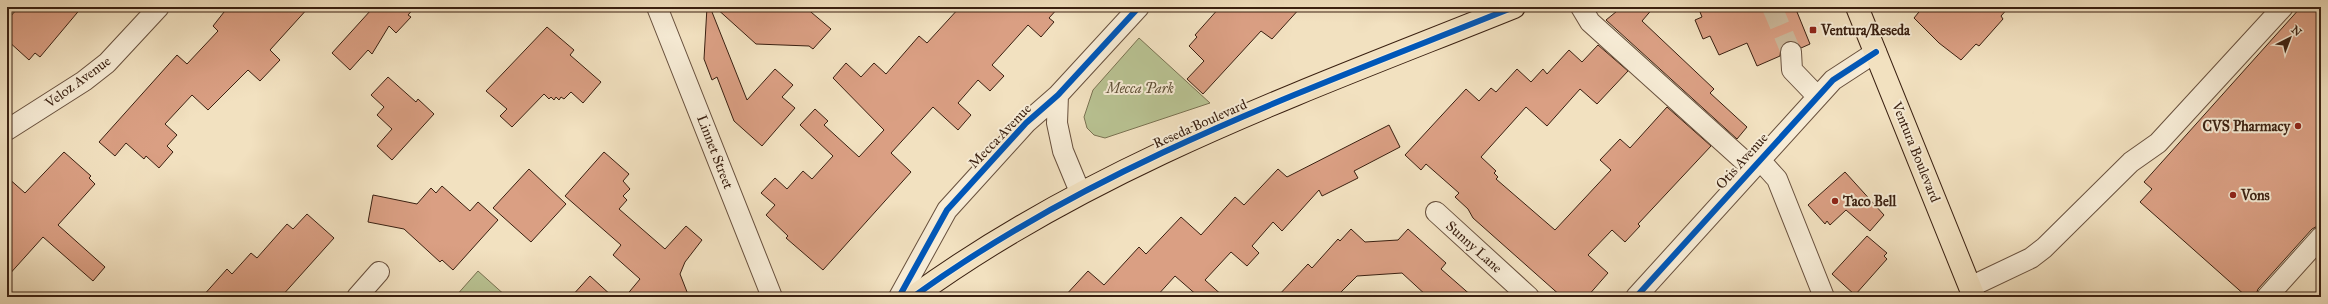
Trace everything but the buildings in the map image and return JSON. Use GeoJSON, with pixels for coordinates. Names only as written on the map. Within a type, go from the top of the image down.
{"type":"FeatureCollection","features":[{"type":"Feature","properties":{"kind":"main road","name":"Reseda Boulevard"},"geometry":{"type":"LineString","coordinates":[[913,297],[963,261],[1080,192],[1183,143],[1514,7]]}},
{"type":"Feature","properties":{"kind":"main road","name":"Ventura Boulevard"},"geometry":{"type":"LineString","coordinates":[[1857,7],[1972,292]]}},
{"type":"Feature","properties":{"kind":"street","name":"Veloz Avenue"},"geometry":{"type":"LineString","coordinates":[[7,130],[84,81],[107,63],[159,7]]}},
{"type":"Feature","properties":{"kind":"street","name":"Linnet Street"},"geometry":{"type":"LineString","coordinates":[[658,7],[772,297]]}},
{"type":"Feature","properties":{"kind":"street","name":"Mecca Avenue"},"geometry":{"type":"LineString","coordinates":[[899,297],[947,210],[1026,123],[1058,95],[1139,7]]}},
{"type":"Feature","properties":{"kind":"street"},"geometry":{"type":"LineString","coordinates":[[1581,7],[1590,22],[1756,164],[1777,179],[1824,297]]}},
{"type":"Feature","properties":{"kind":"street"},"geometry":{"type":"LineString","coordinates":[[1972,292],[2032,258],[2044,248],[2131,162],[2158,143],[2283,7]]}},
{"type":"Feature","properties":{"kind":"street"},"geometry":{"type":"LineString","coordinates":[[1791,52],[1792,70],[1818,96]]}},
{"type":"Feature","properties":{"kind":"street","name":"Otis Avenue"},"geometry":{"type":"LineString","coordinates":[[1636,297],[1837,76],[1876,52]]}},
{"type":"Feature","properties":{"kind":"street"},"geometry":{"type":"LineString","coordinates":[[1058,95],[1056,123],[1063,151],[1080,192]]}},
{"type":"Feature","properties":{"kind":"street","name":"Sunny Lane"},"geometry":{"type":"LineString","coordinates":[[1436,212],[1529,297]]}},
{"type":"Feature","properties":{"kind":"street"},"geometry":{"type":"LineString","coordinates":[[2267,297],[2321,237]]}},
{"type":"Feature","properties":{"kind":"street"},"geometry":{"type":"LineString","coordinates":[[357,297],[379,272]]}},
{"type":"Feature","properties":{"kind":"green space","name":"Mecca Park"},"geometry":{"type":"Polygon","coordinates":[[[1139,38],[1210,103],[1105,138],[1094,135],[1087,128],[1084,117],[1093,90],[1139,38]]]}},
{"type":"Feature","properties":{"kind":"green space"},"geometry":{"type":"Polygon","coordinates":[[[478,271],[507,297],[455,297],[478,271]]]}},
{"type":"Feature","properties":{"kind":"tunnel"},"geometry":{"type":"LineString","coordinates":[[1772,7],[1791,52]]}},
{"type":"Feature","properties":{"kind":"cycle path"},"geometry":{"type":"LineString","coordinates":[[899,297],[947,210],[1026,123],[1058,95],[1139,7]]}},
{"type":"Feature","properties":{"kind":"cycle path"},"geometry":{"type":"LineString","coordinates":[[913,297],[982,250],[1054,208],[1128,169],[1281,100],[1514,7]]}},
{"type":"Feature","properties":{"kind":"cycle path"},"geometry":{"type":"LineString","coordinates":[[1636,297],[1833,80],[1876,52]]}},
{"type":"Feature","properties":{"kind":"place","name":"Ventura/Reseda"},"geometry":{"type":"Point","coordinates":[1813,30]}},
{"type":"Feature","properties":{"kind":"place","name":"CVS Pharmacy"},"geometry":{"type":"Point","coordinates":[2298,126]}},
{"type":"Feature","properties":{"kind":"place","name":"Vons"},"geometry":{"type":"Point","coordinates":[2233,195]}},
{"type":"Feature","properties":{"kind":"place","name":"Taco Bell"},"geometry":{"type":"Point","coordinates":[1835,201]}}]}
